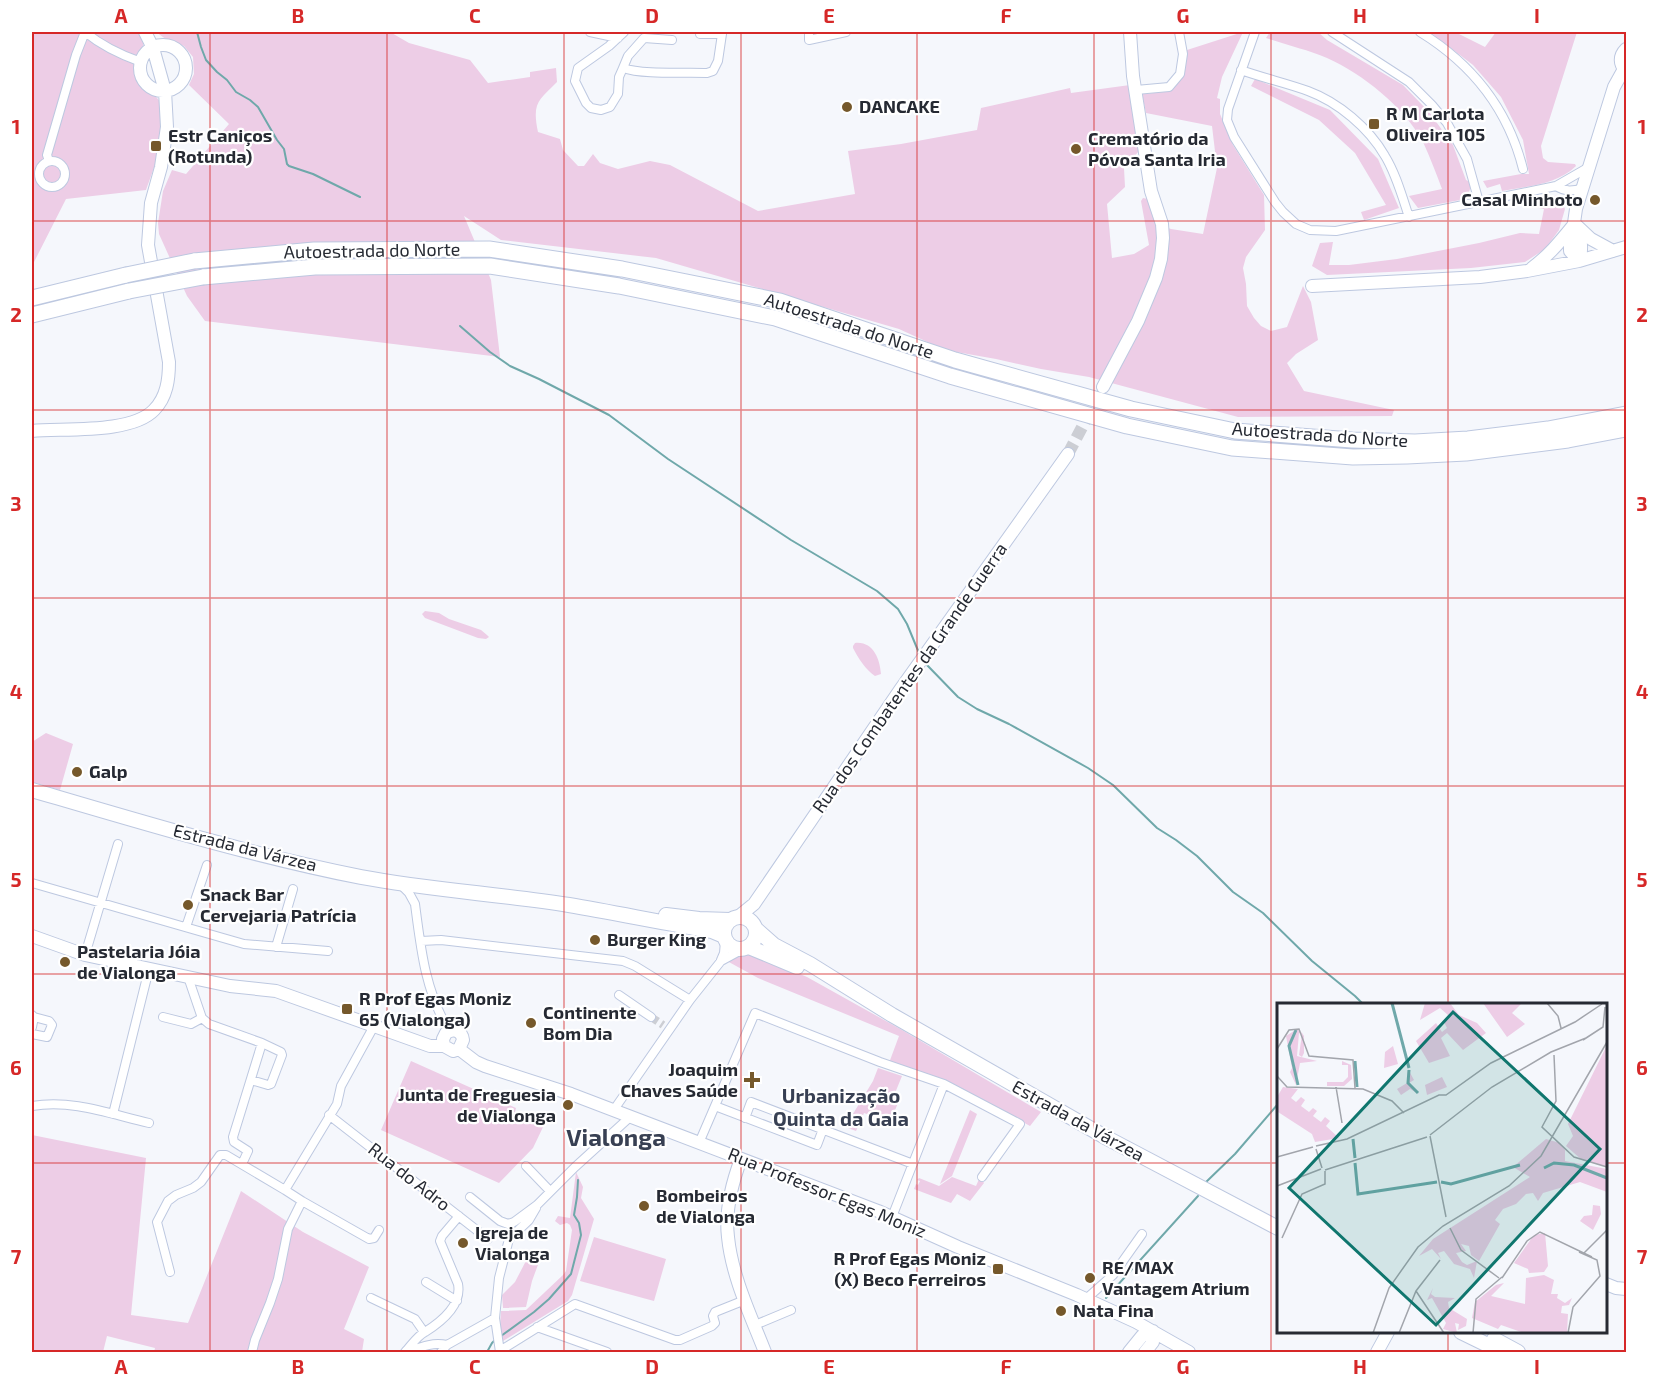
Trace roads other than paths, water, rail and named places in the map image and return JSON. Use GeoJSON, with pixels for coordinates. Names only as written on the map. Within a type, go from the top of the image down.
{"type":"FeatureCollection","features":[{"type":"Feature","properties":{"kind":"highway","name":"Autoestrada do Norte"},"geometry":{"type":"LineString","coordinates":[[32,298],[194,261],[314,250],[489,249],[622,269],[780,302],[955,360],[1131,409],[1235,431],[1352,440],[1415,442],[1468,439],[1548,429],[1626,414]]}},
{"type":"Feature","properties":{"kind":"highway","name":"Autoestrada do Norte"},"geometry":{"type":"LineString","coordinates":[[32,315],[129,291],[202,277],[315,267],[490,266],[619,286],[775,318],[961,380],[1127,426],[1232,448],[1353,457],[1407,456],[1466,453],[1557,442],[1626,429]]}},
{"type":"Feature","properties":{"kind":"main road","name":"Estrada da Várzea"},"geometry":{"type":"LineString","coordinates":[[32,790],[195,837],[296,863],[428,888],[569,905],[712,932],[725,938],[733,948],[746,948],[776,957],[892,1016],[1107,1138],[1274,1227]]}},
{"type":"Feature","properties":{"kind":"main road","name":"Estrada da Várzea"},"geometry":{"type":"LineString","coordinates":[[569,905],[613,907],[699,919],[743,922],[774,945],[810,964],[892,1016]]}},
{"type":"Feature","properties":{"kind":"main road"},"geometry":{"type":"LineString","coordinates":[[725,938],[725,926],[743,922],[755,939],[746,948]]}},
{"type":"Feature","properties":{"kind":"main road"},"geometry":{"type":"LineString","coordinates":[[1463,1333],[1502,1353]]}},
{"type":"Feature","properties":{"kind":"main road"},"geometry":{"type":"LineString","coordinates":[[1481,1333],[1518,1353]]}},
{"type":"Feature","properties":{"kind":"street"},"geometry":{"type":"LineString","coordinates":[[49,161],[47,155],[50,144],[85,32],[96,42],[125,57],[141,62]]}},
{"type":"Feature","properties":{"kind":"street"},"geometry":{"type":"LineString","coordinates":[[32,431],[123,425],[140,419],[154,410],[165,394],[169,380],[170,362],[148,245],[152,203],[161,167],[167,127],[165,91],[153,48],[145,32]]}},
{"type":"Feature","properties":{"kind":"street"},"geometry":{"type":"LineString","coordinates":[[591,32],[621,35]]}},
{"type":"Feature","properties":{"kind":"street"},"geometry":{"type":"LineString","coordinates":[[809,32],[809,40],[846,32]]}},
{"type":"Feature","properties":{"kind":"street"},"geometry":{"type":"LineString","coordinates":[[1103,387],[1138,321],[1156,278],[1161,259],[1163,230],[1152,191],[1133,76],[1130,32]]}},
{"type":"Feature","properties":{"kind":"street"},"geometry":{"type":"LineString","coordinates":[[1136,90],[1169,87],[1180,74],[1183,54],[1179,32]]}},
{"type":"Feature","properties":{"kind":"street"},"geometry":{"type":"LineString","coordinates":[[1255,32],[1228,109],[1227,120],[1234,137],[1275,202],[1296,224],[1310,230],[1333,231],[1574,182],[1583,188]]}},
{"type":"Feature","properties":{"kind":"street"},"geometry":{"type":"LineString","coordinates":[[1332,32],[1409,82],[1432,105],[1447,123],[1467,159],[1479,202]]}},
{"type":"Feature","properties":{"kind":"street"},"geometry":{"type":"LineString","coordinates":[[1420,32],[1450,52],[1468,69],[1496,104],[1517,145],[1523,169]]}},
{"type":"Feature","properties":{"kind":"street"},"geometry":{"type":"LineString","coordinates":[[623,68],[707,73],[713,70],[718,61],[722,34],[700,34]]}},
{"type":"Feature","properties":{"kind":"street"},"geometry":{"type":"LineString","coordinates":[[621,35],[578,68],[575,81],[591,108],[601,110],[610,107],[618,94],[619,77],[628,56],[644,38],[672,40]]}},
{"type":"Feature","properties":{"kind":"street"},"geometry":{"type":"LineString","coordinates":[[168,46],[174,48],[184,59],[186,66],[183,80],[178,86],[165,91],[146,83],[142,76],[141,62],[148,51],[153,48],[168,46]]}},
{"type":"Feature","properties":{"kind":"street"},"geometry":{"type":"LineString","coordinates":[[1579,261],[1582,244],[1574,224],[1576,209],[1614,89],[1625,70],[1621,57],[1626,49]]}},
{"type":"Feature","properties":{"kind":"street"},"geometry":{"type":"LineString","coordinates":[[1241,70],[1310,91],[1330,101],[1344,112],[1373,138],[1386,157],[1409,217]]}},
{"type":"Feature","properties":{"kind":"street"},"geometry":{"type":"LineString","coordinates":[[1560,186],[1589,167]]}},
{"type":"Feature","properties":{"kind":"street"},"geometry":{"type":"LineString","coordinates":[[1560,186],[1572,200],[1576,209]]}},
{"type":"Feature","properties":{"kind":"street"},"geometry":{"type":"LineString","coordinates":[[1574,224],[1591,239],[1613,250]]}},
{"type":"Feature","properties":{"kind":"street"},"geometry":{"type":"LineString","coordinates":[[1527,271],[1556,247],[1574,224]]}},
{"type":"Feature","properties":{"kind":"street"},"geometry":{"type":"LineString","coordinates":[[1312,286],[1480,277],[1579,261],[1626,247]]}},
{"type":"Feature","properties":{"kind":"street","name":"Rua dos Combatentes da Grande Guerra"},"geometry":{"type":"LineString","coordinates":[[743,922],[900,690],[1068,454]]}},
{"type":"Feature","properties":{"kind":"street"},"geometry":{"type":"LineString","coordinates":[[85,955],[118,844]]}},
{"type":"Feature","properties":{"kind":"street"},"geometry":{"type":"LineString","coordinates":[[186,927],[207,865]]}},
{"type":"Feature","properties":{"kind":"street"},"geometry":{"type":"LineString","coordinates":[[395,882],[406,889],[415,904],[430,990],[449,1031],[444,1036],[444,1046]]}},
{"type":"Feature","properties":{"kind":"street"},"geometry":{"type":"LineString","coordinates":[[32,883],[244,944],[327,951]]}},
{"type":"Feature","properties":{"kind":"street"},"geometry":{"type":"LineString","coordinates":[[415,904],[418,895],[428,888]]}},
{"type":"Feature","properties":{"kind":"street"},"geometry":{"type":"LineString","coordinates":[[276,947],[293,889]]}},
{"type":"Feature","properties":{"kind":"street","name":"Rua Professor Egas Moniz"},"geometry":{"type":"LineString","coordinates":[[32,936],[85,955],[230,986],[276,991],[430,1046],[444,1046],[449,1050],[459,1049],[476,1062],[486,1066],[571,1094],[892,1217],[958,1247],[1086,1299],[1136,1322],[1189,1353]]}},
{"type":"Feature","properties":{"kind":"street"},"geometry":{"type":"LineString","coordinates":[[613,1111],[666,1028],[721,961],[725,938]]}},
{"type":"Feature","properties":{"kind":"street"},"geometry":{"type":"LineString","coordinates":[[421,941],[441,940],[623,961],[690,1000]]}},
{"type":"Feature","properties":{"kind":"street"},"geometry":{"type":"LineString","coordinates":[[721,961],[746,948]]}},
{"type":"Feature","properties":{"kind":"street"},"geometry":{"type":"LineString","coordinates":[[113,1114],[149,969]]}},
{"type":"Feature","properties":{"kind":"street"},"geometry":{"type":"LineString","coordinates":[[188,977],[202,1018],[213,1027],[280,1051],[282,1055],[271,1084],[251,1080]]}},
{"type":"Feature","properties":{"kind":"street"},"geometry":{"type":"LineString","coordinates":[[619,995],[651,1017]]}},
{"type":"Feature","properties":{"kind":"street"},"geometry":{"type":"LineString","coordinates":[[699,1143],[755,1013],[859,1054],[944,1084],[1020,1124],[982,1177]]}},
{"type":"Feature","properties":{"kind":"street"},"geometry":{"type":"LineString","coordinates":[[32,1027],[33,1016],[52,1024],[47,1037],[32,1034]]}},
{"type":"Feature","properties":{"kind":"street"},"geometry":{"type":"LineString","coordinates":[[163,1017],[191,1024],[202,1018]]}},
{"type":"Feature","properties":{"kind":"street"},"geometry":{"type":"LineString","coordinates":[[285,1190],[337,1104],[340,1086],[374,1026]]}},
{"type":"Feature","properties":{"kind":"street","name":"Rua Professor Egas Moniz"},"geometry":{"type":"LineString","coordinates":[[449,1031],[456,1030],[461,1034],[463,1040],[459,1049]]}},
{"type":"Feature","properties":{"kind":"street"},"geometry":{"type":"LineString","coordinates":[[242,1164],[248,1151],[233,1139],[262,1043]]}},
{"type":"Feature","properties":{"kind":"street"},"geometry":{"type":"LineString","coordinates":[[892,1217],[944,1084]]}},
{"type":"Feature","properties":{"kind":"street"},"geometry":{"type":"LineString","coordinates":[[745,1118],[751,1102],[913,1164]]}},
{"type":"Feature","properties":{"kind":"street"},"geometry":{"type":"LineString","coordinates":[[32,1106],[75,1105],[149,1123]]}},
{"type":"Feature","properties":{"kind":"street"},"geometry":{"type":"LineString","coordinates":[[715,1106],[817,1145],[823,1129]]}},
{"type":"Feature","properties":{"kind":"street","name":"Rua do Adro"},"geometry":{"type":"LineString","coordinates":[[329,1115],[488,1239]]}},
{"type":"Feature","properties":{"kind":"street"},"geometry":{"type":"LineString","coordinates":[[470,1197],[500,1221],[508,1224],[514,1222],[537,1205],[630,1118]]}},
{"type":"Feature","properties":{"kind":"street"},"geometry":{"type":"LineString","coordinates":[[170,1272],[157,1222],[168,1201],[201,1182],[219,1156],[224,1154],[369,1239],[374,1238],[379,1230]]}},
{"type":"Feature","properties":{"kind":"street"},"geometry":{"type":"LineString","coordinates":[[741,1159],[734,1177],[728,1215],[728,1236],[735,1272],[765,1353]]}},
{"type":"Feature","properties":{"kind":"street"},"geometry":{"type":"LineString","coordinates":[[526,1166],[550,1191]]}},
{"type":"Feature","properties":{"kind":"street"},"geometry":{"type":"LineString","coordinates":[[252,1353],[276,1285],[285,1237],[302,1200]]}},
{"type":"Feature","properties":{"kind":"street"},"geometry":{"type":"LineString","coordinates":[[501,1350],[495,1318],[499,1278],[507,1246],[513,1235],[531,1217],[537,1205]]}},
{"type":"Feature","properties":{"kind":"street"},"geometry":{"type":"LineString","coordinates":[[406,1353],[424,1332],[437,1324],[457,1300],[458,1284],[440,1241],[459,1216]]}},
{"type":"Feature","properties":{"kind":"street"},"geometry":{"type":"LineString","coordinates":[[1086,1299],[1113,1275],[1142,1234]]}},
{"type":"Feature","properties":{"kind":"street"},"geometry":{"type":"LineString","coordinates":[[426,1282],[457,1300]]}},
{"type":"Feature","properties":{"kind":"street"},"geometry":{"type":"LineString","coordinates":[[1607,1285],[1626,1289]]}},
{"type":"Feature","properties":{"kind":"street"},"geometry":{"type":"LineString","coordinates":[[431,1297],[436,1288]]}},
{"type":"Feature","properties":{"kind":"street"},"geometry":{"type":"LineString","coordinates":[[371,1298],[415,1319],[424,1332]]}},
{"type":"Feature","properties":{"kind":"street"},"geometry":{"type":"LineString","coordinates":[[501,1350],[575,1304],[677,1340],[712,1326],[715,1312],[745,1300]]}},
{"type":"Feature","properties":{"kind":"street"},"geometry":{"type":"LineString","coordinates":[[755,1325],[791,1310]]}},
{"type":"Feature","properties":{"kind":"street"},"geometry":{"type":"LineString","coordinates":[[441,1353],[447,1345],[495,1318]]}},
{"type":"Feature","properties":{"kind":"street"},"geometry":{"type":"LineString","coordinates":[[1136,1322],[1145,1346]]}},
{"type":"Feature","properties":{"kind":"street"},"geometry":{"type":"LineString","coordinates":[[537,1327],[607,1353]]}},
{"type":"Feature","properties":{"kind":"street"},"geometry":{"type":"LineString","coordinates":[[1145,1346],[1146,1334],[1153,1331]]}},
{"type":"Feature","properties":{"kind":"street"},"geometry":{"type":"LineString","coordinates":[[1377,1353],[1388,1333]]}},
{"type":"Feature","properties":{"kind":"street"},"geometry":{"type":"LineString","coordinates":[[1129,1353],[1145,1346],[1170,1341]]}},
{"type":"Feature","properties":{"kind":"street"},"geometry":{"type":"LineString","coordinates":[[406,1353],[425,1345],[438,1343],[447,1345]]}},
{"type":"Feature","properties":{"kind":"street"},"geometry":{"type":"LineString","coordinates":[[501,1350],[513,1353]]}},
{"type":"Feature","properties":{"kind":"waterway"},"geometry":{"type":"LineString","coordinates":[[197,32],[206,60],[236,92],[258,107],[284,149],[287,164],[360,197]]}},
{"type":"Feature","properties":{"kind":"waterway"},"geometry":{"type":"LineString","coordinates":[[460,326],[510,366],[609,415],[668,459],[791,540],[877,591],[898,609],[919,653]]}},
{"type":"Feature","properties":{"kind":"waterway"},"geometry":{"type":"LineString","coordinates":[[926,664],[958,697],[1088,768],[1113,785],[1157,828],[1197,856],[1233,892],[1263,913],[1312,961],[1362,1003]]}},
{"type":"Feature","properties":{"kind":"waterway"},"geometry":{"type":"LineString","coordinates":[[1204,1184],[1235,1154],[1277,1105]]}},
{"type":"Feature","properties":{"kind":"waterway"},"geometry":{"type":"LineString","coordinates":[[501,1336],[549,1299],[571,1274],[581,1235],[579,1223],[574,1215],[578,1180]]}},
{"type":"Feature","properties":{"kind":"waterway"},"geometry":{"type":"LineString","coordinates":[[1106,1298],[1198,1196]]}},
{"type":"Feature","properties":{"kind":"waterway"},"geometry":{"type":"LineString","coordinates":[[487,1352],[494,1341]]}},
{"type":"Feature","properties":{"kind":"tunnel"},"geometry":{"type":"LineString","coordinates":[[1068,454],[1101,391]]}},
{"type":"Feature","properties":{"kind":"tunnel"},"geometry":{"type":"LineString","coordinates":[[651,1017],[663,1025]]}},
{"type":"Feature","properties":{"kind":"place","name":"DANCAKE"},"geometry":{"type":"Point","coordinates":[847,107]}},
{"type":"Feature","properties":{"kind":"place","name":"R M Carlota Oliveira 105"},"geometry":{"type":"Point","coordinates":[1374,124]}},
{"type":"Feature","properties":{"kind":"place","name":"Estr Caniços (Rotunda)"},"geometry":{"type":"Point","coordinates":[156,146]}},
{"type":"Feature","properties":{"kind":"place","name":"Crematório da Póvoa Santa Iria"},"geometry":{"type":"Point","coordinates":[1076,149]}},
{"type":"Feature","properties":{"kind":"place","name":"Casal Minhoto"},"geometry":{"type":"Point","coordinates":[1595,200]}},
{"type":"Feature","properties":{"kind":"place","name":"Galp"},"geometry":{"type":"Point","coordinates":[77,772]}},
{"type":"Feature","properties":{"kind":"place","name":"Snack Bar Cervejaria Patrícia"},"geometry":{"type":"Point","coordinates":[188,905]}},
{"type":"Feature","properties":{"kind":"place","name":"Burger King"},"geometry":{"type":"Point","coordinates":[595,940]}},
{"type":"Feature","properties":{"kind":"place","name":"Pastelaria Jóia de Vialonga"},"geometry":{"type":"Point","coordinates":[65,962]}},
{"type":"Feature","properties":{"kind":"place","name":"R Prof Egas Moniz 65 (Vialonga)"},"geometry":{"type":"Point","coordinates":[347,1009]}},
{"type":"Feature","properties":{"kind":"place","name":"Continente Bom Dia"},"geometry":{"type":"Point","coordinates":[531,1023]}},
{"type":"Feature","properties":{"kind":"place","name":"Joaquim Chaves Saúde"},"geometry":{"type":"Point","coordinates":[752,1080]}},
{"type":"Feature","properties":{"kind":"place","name":"Junta de Freguesia de Vialonga"},"geometry":{"type":"Point","coordinates":[568,1105]}},
{"type":"Feature","properties":{"kind":"place","name":"Bombeiros de Vialonga"},"geometry":{"type":"Point","coordinates":[644,1206]}},
{"type":"Feature","properties":{"kind":"place","name":"Igreja de Vialonga"},"geometry":{"type":"Point","coordinates":[463,1243]}},
{"type":"Feature","properties":{"kind":"place","name":"R Prof Egas Moniz (X) Beco Ferreiros"},"geometry":{"type":"Point","coordinates":[998,1269]}},
{"type":"Feature","properties":{"kind":"place","name":"RE/MAX Vantagem Atrium"},"geometry":{"type":"Point","coordinates":[1090,1278]}},
{"type":"Feature","properties":{"kind":"place","name":"Nata Fina"},"geometry":{"type":"Point","coordinates":[1061,1311]}},
{"type":"Feature","properties":{"kind":"district","name":"Urbanização Quinta da Gaia"},"geometry":{"type":"Point","coordinates":[841,1108]}},
{"type":"Feature","properties":{"kind":"district","name":"Vialonga"},"geometry":{"type":"Point","coordinates":[616,1138]}}]}
